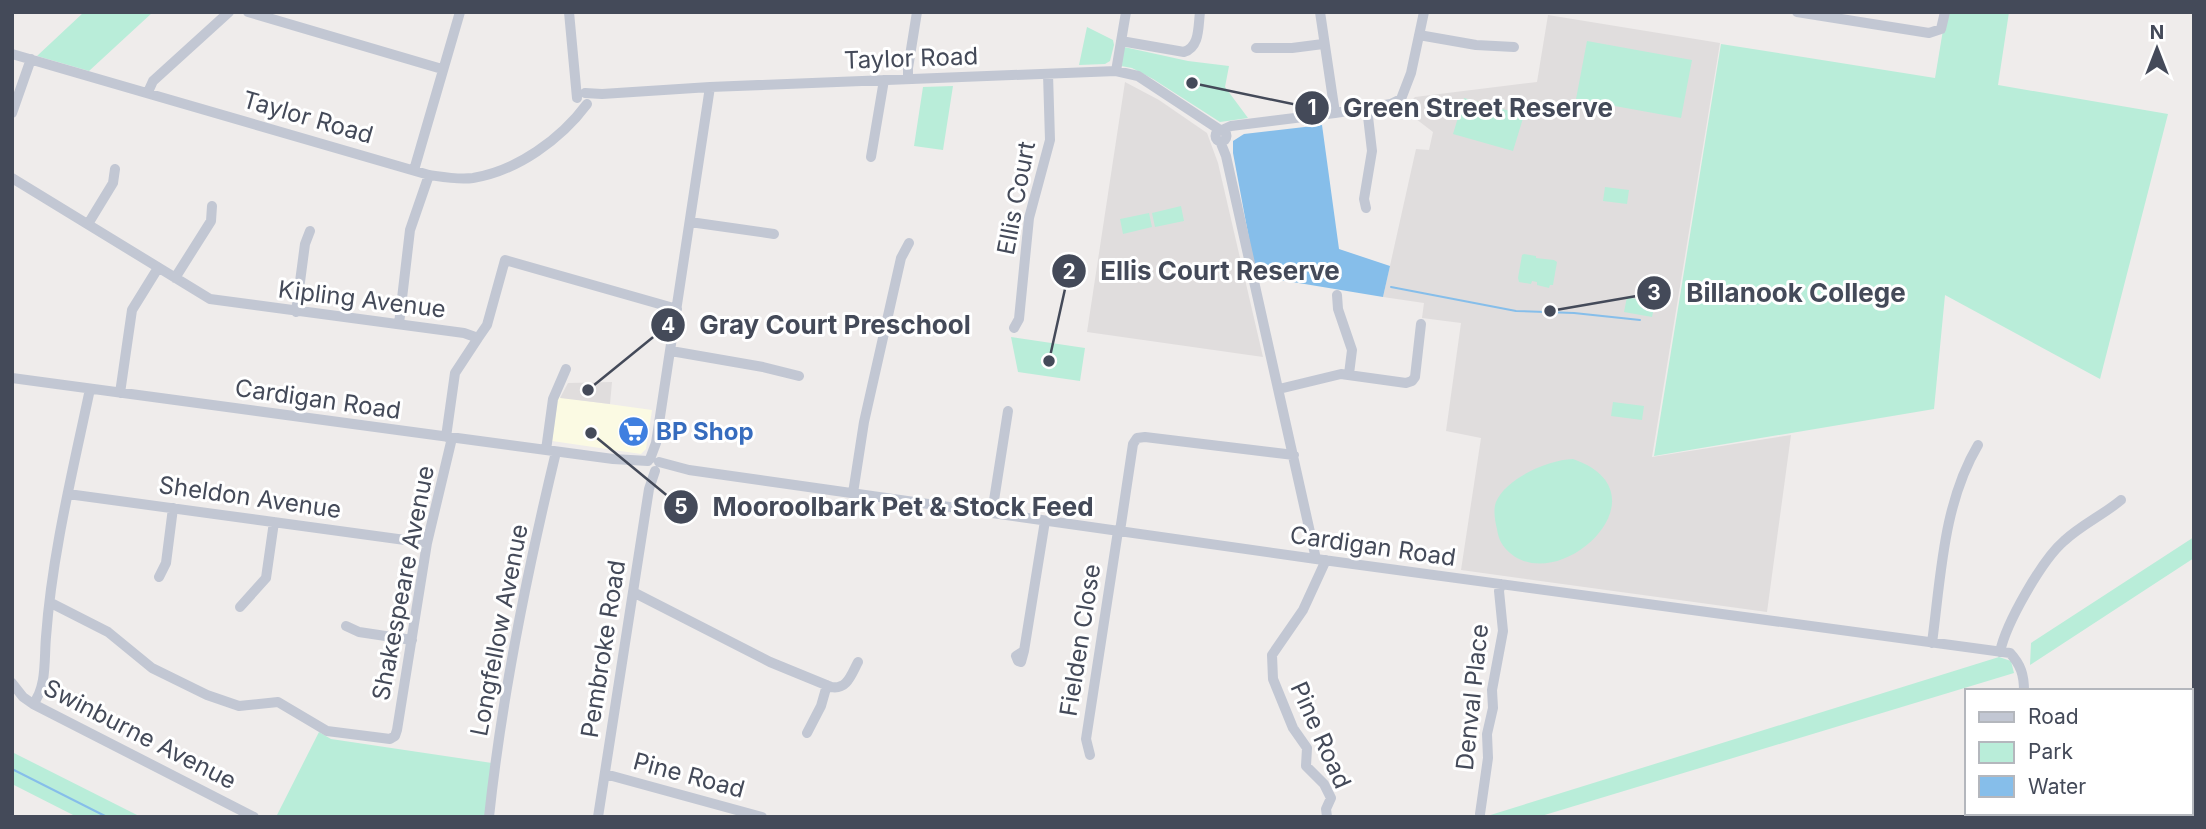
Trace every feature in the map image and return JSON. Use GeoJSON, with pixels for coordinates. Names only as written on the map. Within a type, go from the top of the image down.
{"type":"FeatureCollection","features":[{"type":"Feature","properties":{"kind":"street"},"geometry":{"type":"LineString","coordinates":[[148,92],[153,81],[229,12]]}},
{"type":"Feature","properties":{"kind":"street"},"geometry":{"type":"LineString","coordinates":[[248,12],[442,69]]}},
{"type":"Feature","properties":{"kind":"street"},"geometry":{"type":"LineString","coordinates":[[414,170],[460,12]]}},
{"type":"Feature","properties":{"kind":"street"},"geometry":{"type":"LineString","coordinates":[[569,12],[582,96]]}},
{"type":"Feature","properties":{"kind":"street"},"geometry":{"type":"LineString","coordinates":[[908,79],[917,12]]}},
{"type":"Feature","properties":{"kind":"street"},"geometry":{"type":"LineString","coordinates":[[1116,71],[1126,12]]}},
{"type":"Feature","properties":{"kind":"street"},"geometry":{"type":"LineString","coordinates":[[1121,41],[1189,51],[1195,44],[1200,12]]}},
{"type":"Feature","properties":{"kind":"street"},"geometry":{"type":"LineString","coordinates":[[1320,12],[1335,113]]}},
{"type":"Feature","properties":{"kind":"street"},"geometry":{"type":"LineString","coordinates":[[1321,560],[1294,455],[1222,135],[1254,124],[1391,104],[1404,94],[1424,12]]}},
{"type":"Feature","properties":{"kind":"street"},"geometry":{"type":"LineString","coordinates":[[1797,12],[1929,33],[1941,29],[1945,12]]}},
{"type":"Feature","properties":{"kind":"street"},"geometry":{"type":"LineString","coordinates":[[1419,35],[1476,45],[1514,47]]}},
{"type":"Feature","properties":{"kind":"street"},"geometry":{"type":"LineString","coordinates":[[1256,48],[1292,48],[1323,44]]}},
{"type":"Feature","properties":{"kind":"street","name":"Taylor Road"},"geometry":{"type":"LineString","coordinates":[[12,54],[429,175],[472,178],[496,172],[521,161],[565,130],[578,115],[582,96],[710,87],[1116,71],[1138,76],[1222,135]]}},
{"type":"Feature","properties":{"kind":"street"},"geometry":{"type":"LineString","coordinates":[[12,113],[31,59]]}},
{"type":"Feature","properties":{"kind":"street","name":"Ellis Court"},"geometry":{"type":"LineString","coordinates":[[1014,328],[1018,318],[1029,218],[1050,140],[1048,74]]}},
{"type":"Feature","properties":{"kind":"street"},"geometry":{"type":"LineString","coordinates":[[872,157],[884,80]]}},
{"type":"Feature","properties":{"kind":"street","name":"Pembroke Road"},"geometry":{"type":"LineString","coordinates":[[598,817],[710,87]]}},
{"type":"Feature","properties":{"kind":"street"},"geometry":{"type":"LineString","coordinates":[[1366,208],[1364,199],[1372,151],[1367,108]]}},
{"type":"Feature","properties":{"kind":"street"},"geometry":{"type":"LineString","coordinates":[[88,224],[113,183],[115,169]]}},
{"type":"Feature","properties":{"kind":"street"},"geometry":{"type":"LineString","coordinates":[[399,324],[410,230],[429,175]]}},
{"type":"Feature","properties":{"kind":"street","name":"Kipling Avenue"},"geometry":{"type":"LineString","coordinates":[[12,178],[210,299],[464,333],[478,338]]}},
{"type":"Feature","properties":{"kind":"street"},"geometry":{"type":"LineString","coordinates":[[175,278],[211,221],[212,206]]}},
{"type":"Feature","properties":{"kind":"street"},"geometry":{"type":"LineString","coordinates":[[690,222],[774,234]]}},
{"type":"Feature","properties":{"kind":"street"},"geometry":{"type":"LineString","coordinates":[[296,312],[305,244],[310,231]]}},
{"type":"Feature","properties":{"kind":"street"},"geometry":{"type":"LineString","coordinates":[[853,494],[864,422],[901,258],[909,243]]}},
{"type":"Feature","properties":{"kind":"street"},"geometry":{"type":"LineString","coordinates":[[478,338],[487,325],[505,260],[677,309]]}},
{"type":"Feature","properties":{"kind":"street"},"geometry":{"type":"LineString","coordinates":[[120,393],[132,310],[158,268]]}},
{"type":"Feature","properties":{"kind":"street"},"geometry":{"type":"LineString","coordinates":[[1337,295],[1338,309],[1352,350],[1349,374]]}},
{"type":"Feature","properties":{"kind":"street"},"geometry":{"type":"LineString","coordinates":[[1279,388],[1349,374],[1406,383],[1412,381],[1415,377],[1421,324]]}},
{"type":"Feature","properties":{"kind":"street","name":"Shakespeare Avenue"},"geometry":{"type":"LineString","coordinates":[[51,603],[108,632],[152,668],[207,695],[239,706],[278,702],[336,734],[380,739],[395,736],[427,542],[449,437],[455,373],[478,338]]}},
{"type":"Feature","properties":{"kind":"street"},"geometry":{"type":"LineString","coordinates":[[671,351],[799,376]]}},
{"type":"Feature","properties":{"kind":"street","name":"Longfellow Avenue"},"geometry":{"type":"LineString","coordinates":[[489,817],[494,774],[551,451],[553,400],[566,369]]}},
{"type":"Feature","properties":{"kind":"street","name":"Cardigan Road"},"geometry":{"type":"LineString","coordinates":[[12,378],[2000,652]]}},
{"type":"Feature","properties":{"kind":"street"},"geometry":{"type":"LineString","coordinates":[[33,704],[41,694],[51,603],[68,494],[90,389]]}},
{"type":"Feature","properties":{"kind":"street"},"geometry":{"type":"LineString","coordinates":[[992,513],[1008,411]]}},
{"type":"Feature","properties":{"kind":"street","name":"Fielden Close"},"geometry":{"type":"LineString","coordinates":[[1090,755],[1086,739],[1133,444],[1137,438],[1294,455]]}},
{"type":"Feature","properties":{"kind":"street"},"geometry":{"type":"LineString","coordinates":[[1932,643],[1948,519],[1978,445]]}},
{"type":"Feature","properties":{"kind":"street","name":"Sheldon Avenue"},"geometry":{"type":"LineString","coordinates":[[68,494],[427,542]]}},
{"type":"Feature","properties":{"kind":"street"},"geometry":{"type":"LineString","coordinates":[[2024,689],[2019,663],[2010,653],[2000,652],[2008,629],[2045,562],[2072,534],[2101,516],[2121,499]]}},
{"type":"Feature","properties":{"kind":"street"},"geometry":{"type":"LineString","coordinates":[[159,577],[166,563],[173,508]]}},
{"type":"Feature","properties":{"kind":"street"},"geometry":{"type":"LineString","coordinates":[[1024,652],[1045,521]]}},
{"type":"Feature","properties":{"kind":"street"},"geometry":{"type":"LineString","coordinates":[[240,607],[266,578],[274,522]]}},
{"type":"Feature","properties":{"kind":"street","name":"Pine Road"},"geometry":{"type":"LineString","coordinates":[[1321,560],[1303,610],[1272,655],[1273,679],[1293,728],[1307,748],[1306,766],[1324,784],[1331,798],[1326,809],[1327,817]]}},
{"type":"Feature","properties":{"kind":"street","name":"Denval Place"},"geometry":{"type":"LineString","coordinates":[[1480,814],[1488,758],[1487,734],[1493,708],[1492,690],[1503,631],[1499,592],[1501,584]]}},
{"type":"Feature","properties":{"kind":"street"},"geometry":{"type":"LineString","coordinates":[[633,592],[770,662],[827,685],[842,688],[858,662]]}},
{"type":"Feature","properties":{"kind":"street"},"geometry":{"type":"LineString","coordinates":[[346,626],[359,632],[412,640]]}},
{"type":"Feature","properties":{"kind":"street","name":"Swinburne Avenue"},"geometry":{"type":"LineString","coordinates":[[12,683],[23,697],[33,704],[254,817]]}},
{"type":"Feature","properties":{"kind":"street"},"geometry":{"type":"LineString","coordinates":[[807,733],[821,706],[827,685]]}},
{"type":"Feature","properties":{"kind":"street","name":"Pine Road"},"geometry":{"type":"LineString","coordinates":[[605,774],[762,817]]}},
{"type":"Feature","properties":{"kind":"shaded area"},"geometry":{"type":"Polygon","coordinates":[[[1548,15],[1720,43],[1652,457],[1791,435],[1767,612],[1461,570],[1481,438],[1446,431],[1461,323],[1422,318],[1424,303],[1383,297],[1416,149],[1429,150],[1433,132],[1403,109],[1415,97],[1537,82],[1548,15]]]}},
{"type":"Feature","properties":{"kind":"shaded area"},"geometry":{"type":"Polygon","coordinates":[[[1125,82],[1159,100],[1207,133],[1218,163],[1263,357],[1087,332],[1125,82]]]}},
{"type":"Feature","properties":{"kind":"shaded area"},"geometry":{"type":"Polygon","coordinates":[[[612,382],[610,404],[560,398],[568,383],[612,382]]]}},
{"type":"Feature","properties":{"kind":"shaded area"},"geometry":{"type":"Polygon","coordinates":[[[558,397],[652,410],[646,449],[641,454],[552,441],[558,397]]]}},
{"type":"Feature","properties":{"kind":"green space"},"geometry":{"type":"Polygon","coordinates":[[[84,12],[153,12],[89,71],[37,56],[84,12]]]}},
{"type":"Feature","properties":{"kind":"green space"},"geometry":{"type":"Polygon","coordinates":[[[1946,12],[2009,12],[1998,85],[2168,114],[2100,379],[1945,295],[1934,409],[1654,456],[1721,44],[1935,78],[1946,12]]]}},
{"type":"Feature","properties":{"kind":"green space"},"geometry":{"type":"Polygon","coordinates":[[[1087,27],[1113,40],[1110,61],[1105,64],[1079,65],[1087,27]]]}},
{"type":"Feature","properties":{"kind":"green space"},"geometry":{"type":"Polygon","coordinates":[[[1587,41],[1692,60],[1681,118],[1576,99],[1587,41]]]}},
{"type":"Feature","properties":{"kind":"green space"},"geometry":{"type":"Polygon","coordinates":[[[1124,47],[1188,61],[1229,66],[1225,87],[1248,118],[1220,122],[1153,79],[1132,68],[1121,66],[1124,47]]]}},
{"type":"Feature","properties":{"kind":"green space"},"geometry":{"type":"Polygon","coordinates":[[[953,86],[943,150],[914,146],[923,87],[953,86]]]}},
{"type":"Feature","properties":{"kind":"green space"},"geometry":{"type":"Polygon","coordinates":[[[1464,98],[1524,115],[1513,151],[1453,134],[1464,98]]]}},
{"type":"Feature","properties":{"kind":"green space"},"geometry":{"type":"Polygon","coordinates":[[[1605,187],[1629,190],[1627,204],[1603,201],[1605,187]]]}},
{"type":"Feature","properties":{"kind":"green space"},"geometry":{"type":"Polygon","coordinates":[[[1181,206],[1184,221],[1155,227],[1152,213],[1181,206]]]}},
{"type":"Feature","properties":{"kind":"green space"},"geometry":{"type":"Polygon","coordinates":[[[1149,213],[1152,227],[1123,234],[1120,219],[1149,213]]]}},
{"type":"Feature","properties":{"kind":"green space"},"geometry":{"type":"Polygon","coordinates":[[[1524,254],[1557,262],[1553,285],[1549,288],[1532,281],[1531,284],[1519,282],[1524,254]]]}},
{"type":"Feature","properties":{"kind":"green space"},"geometry":{"type":"Polygon","coordinates":[[[1627,297],[1655,303],[1652,317],[1624,312],[1627,297]]]}},
{"type":"Feature","properties":{"kind":"green space"},"geometry":{"type":"Polygon","coordinates":[[[1011,337],[1085,348],[1080,381],[1018,372],[1011,337]]]}},
{"type":"Feature","properties":{"kind":"green space"},"geometry":{"type":"Polygon","coordinates":[[[1613,402],[1644,406],[1642,420],[1611,416],[1613,402]]]}},
{"type":"Feature","properties":{"kind":"green space"},"geometry":{"type":"Polygon","coordinates":[[[1573,459],[1601,475],[1612,496],[1609,517],[1595,538],[1574,554],[1550,563],[1526,562],[1505,548],[1501,541],[1495,519],[1496,502],[1501,493],[1518,478],[1540,467],[1573,459]]]}},
{"type":"Feature","properties":{"kind":"green space"},"geometry":{"type":"Polygon","coordinates":[[[2194,537],[2194,558],[2030,665],[2031,643],[2194,537]]]}},
{"type":"Feature","properties":{"kind":"green space"},"geometry":{"type":"Polygon","coordinates":[[[1999,657],[2011,661],[2014,673],[1538,817],[1484,817],[1999,657]]]}},
{"type":"Feature","properties":{"kind":"green space"},"geometry":{"type":"Polygon","coordinates":[[[319,732],[331,739],[492,763],[485,817],[276,817],[319,732]]]}},
{"type":"Feature","properties":{"kind":"green space"},"geometry":{"type":"Polygon","coordinates":[[[12,752],[141,817],[77,817],[12,784],[12,752]]]}},
{"type":"Feature","properties":{"kind":"water"},"geometry":{"type":"Polygon","coordinates":[[[1322,125],[1339,249],[1390,266],[1383,297],[1256,276],[1233,141],[1244,134],[1322,125]]]}},
{"type":"Feature","properties":{"kind":"waterway"},"geometry":{"type":"LineString","coordinates":[[1391,287],[1516,311],[1574,313],[1640,320]]}},
{"type":"Feature","properties":{"kind":"waterway"},"geometry":{"type":"LineString","coordinates":[[12,769],[107,817]]}},
{"type":"Feature","properties":{"kind":"place","name":"Green Street Reserve"},"geometry":{"type":"Point","coordinates":[1192,83]}},
{"type":"Feature","properties":{"kind":"place","name":"Billanook College"},"geometry":{"type":"Point","coordinates":[1550,311]}},
{"type":"Feature","properties":{"kind":"place","name":"Ellis Court Reserve"},"geometry":{"type":"Point","coordinates":[1049,361]}},
{"type":"Feature","properties":{"kind":"place","name":"Gray Court Preschool"},"geometry":{"type":"Point","coordinates":[588,390]}},
{"type":"Feature","properties":{"kind":"place","name":"BP Shop"},"geometry":{"type":"Point","coordinates":[633,431]}},
{"type":"Feature","properties":{"kind":"place","name":"Mooroolbark Pet & Stock Feed"},"geometry":{"type":"Point","coordinates":[591,433]}}]}
